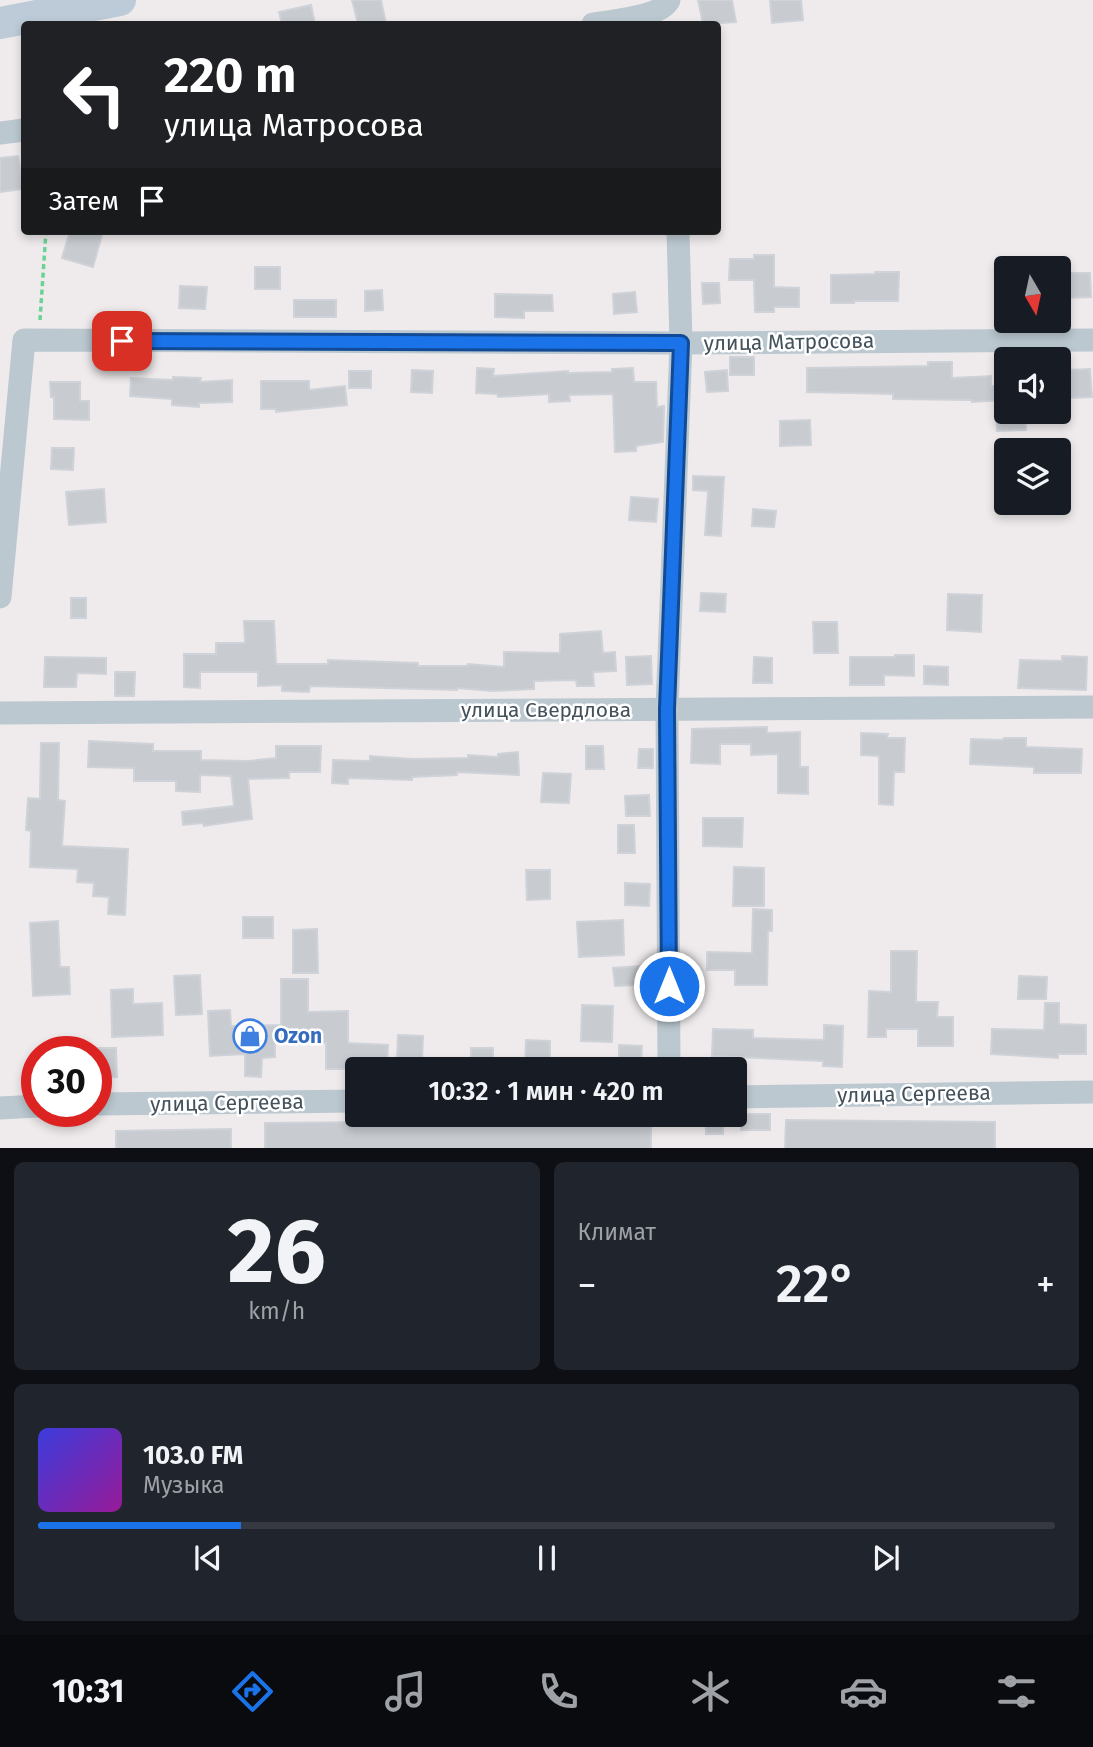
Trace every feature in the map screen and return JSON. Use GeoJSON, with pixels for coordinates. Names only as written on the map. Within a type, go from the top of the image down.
{"type":"FeatureCollection","features":[{"type":"Feature","properties":{"kind":"main road"},"geometry":{"type":"LineString","coordinates":[[0,23],[120,0]]}},
{"type":"Feature","properties":{"kind":"street"},"geometry":{"type":"LineString","coordinates":[[610,21],[669,10]]}},
{"type":"Feature","properties":{"kind":"street"},"geometry":{"type":"LineString","coordinates":[[0,133],[21,130]]}},
{"type":"Feature","properties":{"kind":"street"},"geometry":{"type":"LineString","coordinates":[[669,1057],[667,709],[681,343],[678,235]]}},
{"type":"Feature","properties":{"kind":"street"},"geometry":{"type":"LineString","coordinates":[[0,597],[31,340]]}},
{"type":"Feature","properties":{"kind":"street","name":"улица Матросова"},"geometry":{"type":"LineString","coordinates":[[31,340],[681,343],[1093,340]]}},
{"type":"Feature","properties":{"kind":"street","name":"улица Свердлова"},"geometry":{"type":"LineString","coordinates":[[0,713],[1093,707]]}},
{"type":"Feature","properties":{"kind":"street","name":"улица Сергеева"},"geometry":{"type":"LineString","coordinates":[[747,1097],[1093,1091]]}},
{"type":"Feature","properties":{"kind":"street","name":"улица Сергеева"},"geometry":{"type":"LineString","coordinates":[[112,1104],[345,1101]]}},
{"type":"Feature","properties":{"kind":"street"},"geometry":{"type":"LineString","coordinates":[[0,1108],[21,1107]]}},
{"type":"Feature","properties":{"kind":"path"},"geometry":{"type":"LineString","coordinates":[[31,340],[45,235]]}},
{"type":"Feature","properties":{"kind":"building"},"geometry":{"type":"Polygon","coordinates":[[[352,0],[381,0],[385,21],[357,21],[352,0]]]}},
{"type":"Feature","properties":{"kind":"building"},"geometry":{"type":"Polygon","coordinates":[[[698,0],[732,0],[736,22],[702,21],[698,0]]]}},
{"type":"Feature","properties":{"kind":"building"},"geometry":{"type":"Polygon","coordinates":[[[770,0],[801,0],[803,20],[772,23],[770,0]]]}},
{"type":"Feature","properties":{"kind":"building"},"geometry":{"type":"Polygon","coordinates":[[[311,5],[314,21],[281,21],[279,12],[311,5]]]}},
{"type":"Feature","properties":{"kind":"building"},"geometry":{"type":"Polygon","coordinates":[[[18,156],[21,189],[0,192],[0,158],[18,156]]]}},
{"type":"Feature","properties":{"kind":"building"},"geometry":{"type":"Polygon","coordinates":[[[69,235],[102,235],[93,267],[62,258],[69,235]]]}},
{"type":"Feature","properties":{"kind":"building"},"geometry":{"type":"Polygon","coordinates":[[[754,255],[774,255],[774,287],[799,288],[799,307],[774,307],[774,312],[755,312],[754,280],[729,280],[730,259],[754,259],[754,255]]]}},
{"type":"Feature","properties":{"kind":"building"},"geometry":{"type":"Polygon","coordinates":[[[255,267],[280,267],[280,289],[255,289],[255,267]]]}},
{"type":"Feature","properties":{"kind":"building"},"geometry":{"type":"Polygon","coordinates":[[[899,272],[898,301],[831,303],[831,275],[899,272]]]}},
{"type":"Feature","properties":{"kind":"building"},"geometry":{"type":"Polygon","coordinates":[[[1071,273],[1090,273],[1091,297],[1071,298],[1071,273]]]}},
{"type":"Feature","properties":{"kind":"building"},"geometry":{"type":"Polygon","coordinates":[[[702,283],[719,283],[720,303],[703,304],[702,283]]]}},
{"type":"Feature","properties":{"kind":"building"},"geometry":{"type":"Polygon","coordinates":[[[180,286],[207,287],[205,309],[179,308],[180,286]]]}},
{"type":"Feature","properties":{"kind":"building"},"geometry":{"type":"Polygon","coordinates":[[[382,290],[383,310],[365,311],[365,291],[382,290]]]}},
{"type":"Feature","properties":{"kind":"building"},"geometry":{"type":"Polygon","coordinates":[[[635,292],[637,312],[614,314],[613,294],[635,292]]]}},
{"type":"Feature","properties":{"kind":"building"},"geometry":{"type":"Polygon","coordinates":[[[495,294],[552,295],[553,311],[524,311],[524,318],[495,317],[495,294]]]}},
{"type":"Feature","properties":{"kind":"building"},"geometry":{"type":"Polygon","coordinates":[[[294,300],[336,300],[336,317],[294,317],[294,300]]]}},
{"type":"Feature","properties":{"kind":"building"},"geometry":{"type":"Polygon","coordinates":[[[730,357],[754,357],[754,375],[730,375],[730,357]]]}},
{"type":"Feature","properties":{"kind":"building"},"geometry":{"type":"Polygon","coordinates":[[[928,362],[952,362],[952,378],[991,376],[994,401],[893,399],[893,394],[807,392],[807,368],[928,366],[928,362]]]}},
{"type":"Feature","properties":{"kind":"building"},"geometry":{"type":"Polygon","coordinates":[[[477,368],[494,369],[493,376],[568,371],[612,372],[612,369],[633,368],[634,382],[656,382],[657,407],[664,406],[663,442],[636,446],[636,451],[615,452],[613,394],[569,395],[570,401],[549,402],[549,394],[498,397],[497,394],[476,393],[477,368]]]}},
{"type":"Feature","properties":{"kind":"building"},"geometry":{"type":"Polygon","coordinates":[[[1090,369],[1092,397],[1071,398],[1071,370],[1090,369]]]}},
{"type":"Feature","properties":{"kind":"building"},"geometry":{"type":"Polygon","coordinates":[[[412,370],[433,371],[432,393],[411,392],[412,370]]]}},
{"type":"Feature","properties":{"kind":"building"},"geometry":{"type":"Polygon","coordinates":[[[727,370],[728,391],[707,392],[705,372],[727,370]]]}},
{"type":"Feature","properties":{"kind":"building"},"geometry":{"type":"Polygon","coordinates":[[[349,371],[371,371],[371,388],[349,388],[349,371]]]}},
{"type":"Feature","properties":{"kind":"building"},"geometry":{"type":"Polygon","coordinates":[[[173,377],[201,378],[200,382],[232,380],[232,402],[199,403],[199,407],[172,405],[172,399],[130,396],[131,378],[173,380],[173,377]]]}},
{"type":"Feature","properties":{"kind":"building"},"geometry":{"type":"Polygon","coordinates":[[[261,381],[309,381],[309,390],[345,386],[347,405],[276,412],[276,409],[261,409],[261,381]]]}},
{"type":"Feature","properties":{"kind":"building"},"geometry":{"type":"Polygon","coordinates":[[[50,382],[80,382],[80,401],[89,401],[89,420],[54,419],[54,397],[51,397],[50,382]]]}},
{"type":"Feature","properties":{"kind":"building"},"geometry":{"type":"Polygon","coordinates":[[[810,420],[811,445],[780,446],[780,421],[810,420]]]}},
{"type":"Feature","properties":{"kind":"building"},"geometry":{"type":"Polygon","coordinates":[[[997,424],[1026,424],[1026,430],[997,431],[997,424]]]}},
{"type":"Feature","properties":{"kind":"building"},"geometry":{"type":"Polygon","coordinates":[[[52,448],[74,448],[73,470],[51,469],[52,448]]]}},
{"type":"Feature","properties":{"kind":"building"},"geometry":{"type":"Polygon","coordinates":[[[693,476],[724,477],[721,536],[705,535],[708,491],[693,490],[693,476]]]}},
{"type":"Feature","properties":{"kind":"building"},"geometry":{"type":"Polygon","coordinates":[[[104,489],[106,522],[69,525],[66,492],[104,489]]]}},
{"type":"Feature","properties":{"kind":"building"},"geometry":{"type":"Polygon","coordinates":[[[631,497],[658,499],[656,522],[629,520],[631,497]]]}},
{"type":"Feature","properties":{"kind":"building"},"geometry":{"type":"Polygon","coordinates":[[[753,509],[776,511],[774,527],[752,526],[753,509]]]}},
{"type":"Feature","properties":{"kind":"building"},"geometry":{"type":"Polygon","coordinates":[[[701,593],[726,594],[725,612],[700,611],[701,593]]]}},
{"type":"Feature","properties":{"kind":"building"},"geometry":{"type":"Polygon","coordinates":[[[948,594],[982,595],[981,632],[947,630],[948,594]]]}},
{"type":"Feature","properties":{"kind":"building"},"geometry":{"type":"Polygon","coordinates":[[[71,598],[86,598],[86,618],[71,618],[71,598]]]}},
{"type":"Feature","properties":{"kind":"building"},"geometry":{"type":"Polygon","coordinates":[[[244,621],[274,621],[276,664],[328,664],[328,660],[418,663],[418,666],[468,664],[504,667],[504,652],[560,653],[560,634],[601,631],[603,653],[615,652],[616,671],[593,672],[594,686],[577,686],[576,680],[534,681],[534,689],[492,691],[310,686],[309,692],[282,691],[282,685],[258,686],[258,672],[200,672],[200,688],[184,687],[184,654],[216,654],[216,643],[245,643],[244,621]]]}},
{"type":"Feature","properties":{"kind":"building"},"geometry":{"type":"Polygon","coordinates":[[[813,622],[837,622],[838,653],[814,653],[813,622]]]}},
{"type":"Feature","properties":{"kind":"building"},"geometry":{"type":"Polygon","coordinates":[[[914,655],[914,676],[884,675],[884,685],[850,685],[850,657],[914,655]]]}},
{"type":"Feature","properties":{"kind":"building"},"geometry":{"type":"Polygon","coordinates":[[[651,656],[652,684],[627,685],[626,657],[651,656]]]}},
{"type":"Feature","properties":{"kind":"building"},"geometry":{"type":"Polygon","coordinates":[[[1062,656],[1087,657],[1086,690],[1018,688],[1020,660],[1062,661],[1062,656]]]}},
{"type":"Feature","properties":{"kind":"building"},"geometry":{"type":"Polygon","coordinates":[[[45,657],[106,658],[106,674],[77,673],[76,687],[44,687],[45,657]]]}},
{"type":"Feature","properties":{"kind":"building"},"geometry":{"type":"Polygon","coordinates":[[[754,657],[772,658],[772,683],[753,683],[754,657]]]}},
{"type":"Feature","properties":{"kind":"building"},"geometry":{"type":"Polygon","coordinates":[[[924,666],[948,667],[948,685],[924,684],[924,666]]]}},
{"type":"Feature","properties":{"kind":"building"},"geometry":{"type":"Polygon","coordinates":[[[115,672],[135,672],[134,696],[115,696],[115,672]]]}},
{"type":"Feature","properties":{"kind":"building"},"geometry":{"type":"Polygon","coordinates":[[[767,727],[767,733],[800,732],[800,767],[808,767],[808,794],[778,793],[778,754],[751,755],[751,744],[720,744],[720,764],[691,763],[692,729],[767,727]]]}},
{"type":"Feature","properties":{"kind":"building"},"geometry":{"type":"Polygon","coordinates":[[[861,733],[905,738],[904,772],[894,772],[893,805],[879,804],[879,756],[861,755],[861,733]]]}},
{"type":"Feature","properties":{"kind":"building"},"geometry":{"type":"Polygon","coordinates":[[[1026,738],[1026,747],[1082,749],[1081,773],[1034,773],[1034,767],[970,764],[971,739],[1026,738]]]}},
{"type":"Feature","properties":{"kind":"building"},"geometry":{"type":"Polygon","coordinates":[[[89,741],[153,744],[153,751],[201,751],[201,760],[248,761],[276,758],[276,746],[321,746],[320,772],[289,772],[289,778],[248,779],[252,819],[204,826],[203,823],[183,825],[182,812],[234,806],[231,776],[200,775],[200,792],[176,791],[176,781],[134,781],[134,768],[88,767],[89,741]]]}},
{"type":"Feature","properties":{"kind":"building"},"geometry":{"type":"Polygon","coordinates":[[[41,743],[59,743],[58,800],[65,801],[62,846],[128,849],[125,915],[108,914],[109,897],[93,896],[94,883],[77,882],[78,869],[30,867],[31,831],[26,830],[28,798],[40,799],[41,743]]]}},
{"type":"Feature","properties":{"kind":"building"},"geometry":{"type":"Polygon","coordinates":[[[586,746],[603,746],[604,769],[586,769],[586,746]]]}},
{"type":"Feature","properties":{"kind":"building"},"geometry":{"type":"Polygon","coordinates":[[[639,749],[653,749],[653,768],[638,768],[639,749]]]}},
{"type":"Feature","properties":{"kind":"building"},"geometry":{"type":"Polygon","coordinates":[[[518,752],[519,775],[457,772],[457,775],[412,777],[412,780],[348,778],[348,784],[332,783],[333,760],[370,761],[370,756],[413,759],[468,758],[468,755],[498,757],[498,754],[518,752]]]}},
{"type":"Feature","properties":{"kind":"building"},"geometry":{"type":"Polygon","coordinates":[[[543,773],[571,774],[569,803],[541,802],[543,773]]]}},
{"type":"Feature","properties":{"kind":"building"},"geometry":{"type":"Polygon","coordinates":[[[649,795],[650,816],[626,816],[625,796],[649,795]]]}},
{"type":"Feature","properties":{"kind":"building"},"geometry":{"type":"Polygon","coordinates":[[[703,818],[743,818],[742,847],[703,846],[703,818]]]}},
{"type":"Feature","properties":{"kind":"building"},"geometry":{"type":"Polygon","coordinates":[[[618,825],[634,825],[635,853],[618,853],[618,825]]]}},
{"type":"Feature","properties":{"kind":"building"},"geometry":{"type":"Polygon","coordinates":[[[734,867],[764,868],[764,906],[733,906],[734,867]]]}},
{"type":"Feature","properties":{"kind":"building"},"geometry":{"type":"Polygon","coordinates":[[[526,870],[550,870],[550,899],[527,900],[526,870]]]}},
{"type":"Feature","properties":{"kind":"building"},"geometry":{"type":"Polygon","coordinates":[[[625,883],[650,884],[649,906],[625,905],[625,883]]]}},
{"type":"Feature","properties":{"kind":"building"},"geometry":{"type":"Polygon","coordinates":[[[753,909],[772,910],[772,931],[768,931],[767,985],[735,985],[735,970],[707,970],[707,952],[752,953],[753,909]]]}},
{"type":"Feature","properties":{"kind":"building"},"geometry":{"type":"Polygon","coordinates":[[[243,917],[273,917],[273,938],[243,938],[243,917]]]}},
{"type":"Feature","properties":{"kind":"building"},"geometry":{"type":"Polygon","coordinates":[[[623,920],[624,955],[579,957],[577,922],[623,920]]]}},
{"type":"Feature","properties":{"kind":"building"},"geometry":{"type":"Polygon","coordinates":[[[58,921],[60,967],[69,967],[70,994],[33,996],[30,923],[58,921]]]}},
{"type":"Feature","properties":{"kind":"building"},"geometry":{"type":"Polygon","coordinates":[[[317,929],[318,973],[293,973],[293,930],[317,929]]]}},
{"type":"Feature","properties":{"kind":"building"},"geometry":{"type":"Polygon","coordinates":[[[891,951],[917,951],[916,1002],[938,1002],[937,1017],[953,1017],[953,1046],[918,1046],[918,1029],[886,1029],[886,1037],[868,1037],[869,991],[891,992],[891,951]]]}},
{"type":"Feature","properties":{"kind":"building"},"geometry":{"type":"Polygon","coordinates":[[[654,965],[655,984],[615,986],[613,968],[654,965]]]}},
{"type":"Feature","properties":{"kind":"building"},"geometry":{"type":"Polygon","coordinates":[[[200,975],[202,1014],[176,1015],[174,976],[200,975]]]}},
{"type":"Feature","properties":{"kind":"building"},"geometry":{"type":"Polygon","coordinates":[[[1019,976],[1047,977],[1046,999],[1018,999],[1019,976]]]}},
{"type":"Feature","properties":{"kind":"building"},"geometry":{"type":"Polygon","coordinates":[[[281,979],[308,979],[308,1012],[348,1011],[348,1043],[388,1045],[387,1057],[345,1057],[345,1069],[326,1069],[326,1043],[275,1043],[275,1057],[262,1058],[261,1077],[245,1076],[245,1054],[210,1056],[208,1011],[230,1010],[231,1026],[281,1025],[281,979]]]}},
{"type":"Feature","properties":{"kind":"building"},"geometry":{"type":"Polygon","coordinates":[[[133,989],[133,1004],[162,1003],[163,1035],[112,1037],[111,990],[133,989]]]}},
{"type":"Feature","properties":{"kind":"building"},"geometry":{"type":"Polygon","coordinates":[[[1045,1003],[1059,1003],[1059,1024],[1086,1025],[1086,1054],[1058,1054],[1058,1058],[991,1054],[992,1029],[1044,1030],[1045,1003]]]}},
{"type":"Feature","properties":{"kind":"building"},"geometry":{"type":"Polygon","coordinates":[[[582,1005],[613,1006],[612,1042],[581,1041],[582,1005]]]}},
{"type":"Feature","properties":{"kind":"building"},"geometry":{"type":"Polygon","coordinates":[[[824,1025],[843,1026],[842,1067],[823,1066],[823,1061],[712,1056],[713,1029],[753,1030],[753,1038],[824,1040],[824,1025]]]}},
{"type":"Feature","properties":{"kind":"building"},"geometry":{"type":"Polygon","coordinates":[[[398,1035],[423,1036],[422,1057],[397,1057],[398,1035]]]}},
{"type":"Feature","properties":{"kind":"building"},"geometry":{"type":"Polygon","coordinates":[[[526,1040],[550,1041],[550,1057],[525,1057],[526,1040]]]}},
{"type":"Feature","properties":{"kind":"building"},"geometry":{"type":"Polygon","coordinates":[[[619,1045],[642,1046],[641,1057],[619,1057],[619,1045]]]}},
{"type":"Feature","properties":{"kind":"building"},"geometry":{"type":"Polygon","coordinates":[[[112,1048],[116,1048],[117,1077],[112,1077],[112,1048]]]}},
{"type":"Feature","properties":{"kind":"building"},"geometry":{"type":"Polygon","coordinates":[[[471,1048],[493,1048],[493,1057],[471,1057],[471,1048]]]}},
{"type":"Feature","properties":{"kind":"building"},"geometry":{"type":"Polygon","coordinates":[[[747,1114],[770,1114],[770,1130],[741,1130],[741,1127],[747,1127],[747,1114]]]}},
{"type":"Feature","properties":{"kind":"building"},"geometry":{"type":"Polygon","coordinates":[[[786,1120],[995,1122],[995,1148],[785,1148],[786,1120]]]}},
{"type":"Feature","properties":{"kind":"building"},"geometry":{"type":"Polygon","coordinates":[[[345,1122],[345,1127],[651,1127],[651,1148],[265,1148],[265,1123],[345,1122]]]}},
{"type":"Feature","properties":{"kind":"building"},"geometry":{"type":"Polygon","coordinates":[[[706,1127],[723,1127],[723,1134],[706,1134],[706,1127]]]}},
{"type":"Feature","properties":{"kind":"building"},"geometry":{"type":"Polygon","coordinates":[[[231,1129],[231,1148],[116,1148],[116,1131],[231,1129]]]}},
{"type":"Feature","properties":{"kind":"place","name":"Ozon"},"geometry":{"type":"Point","coordinates":[250,1036]}},
{"type":"Feature","properties":{"kind":"route"},"geometry":{"type":"LineString","coordinates":[[122,341],[681,343],[667,709],[669,986]]}}]}
